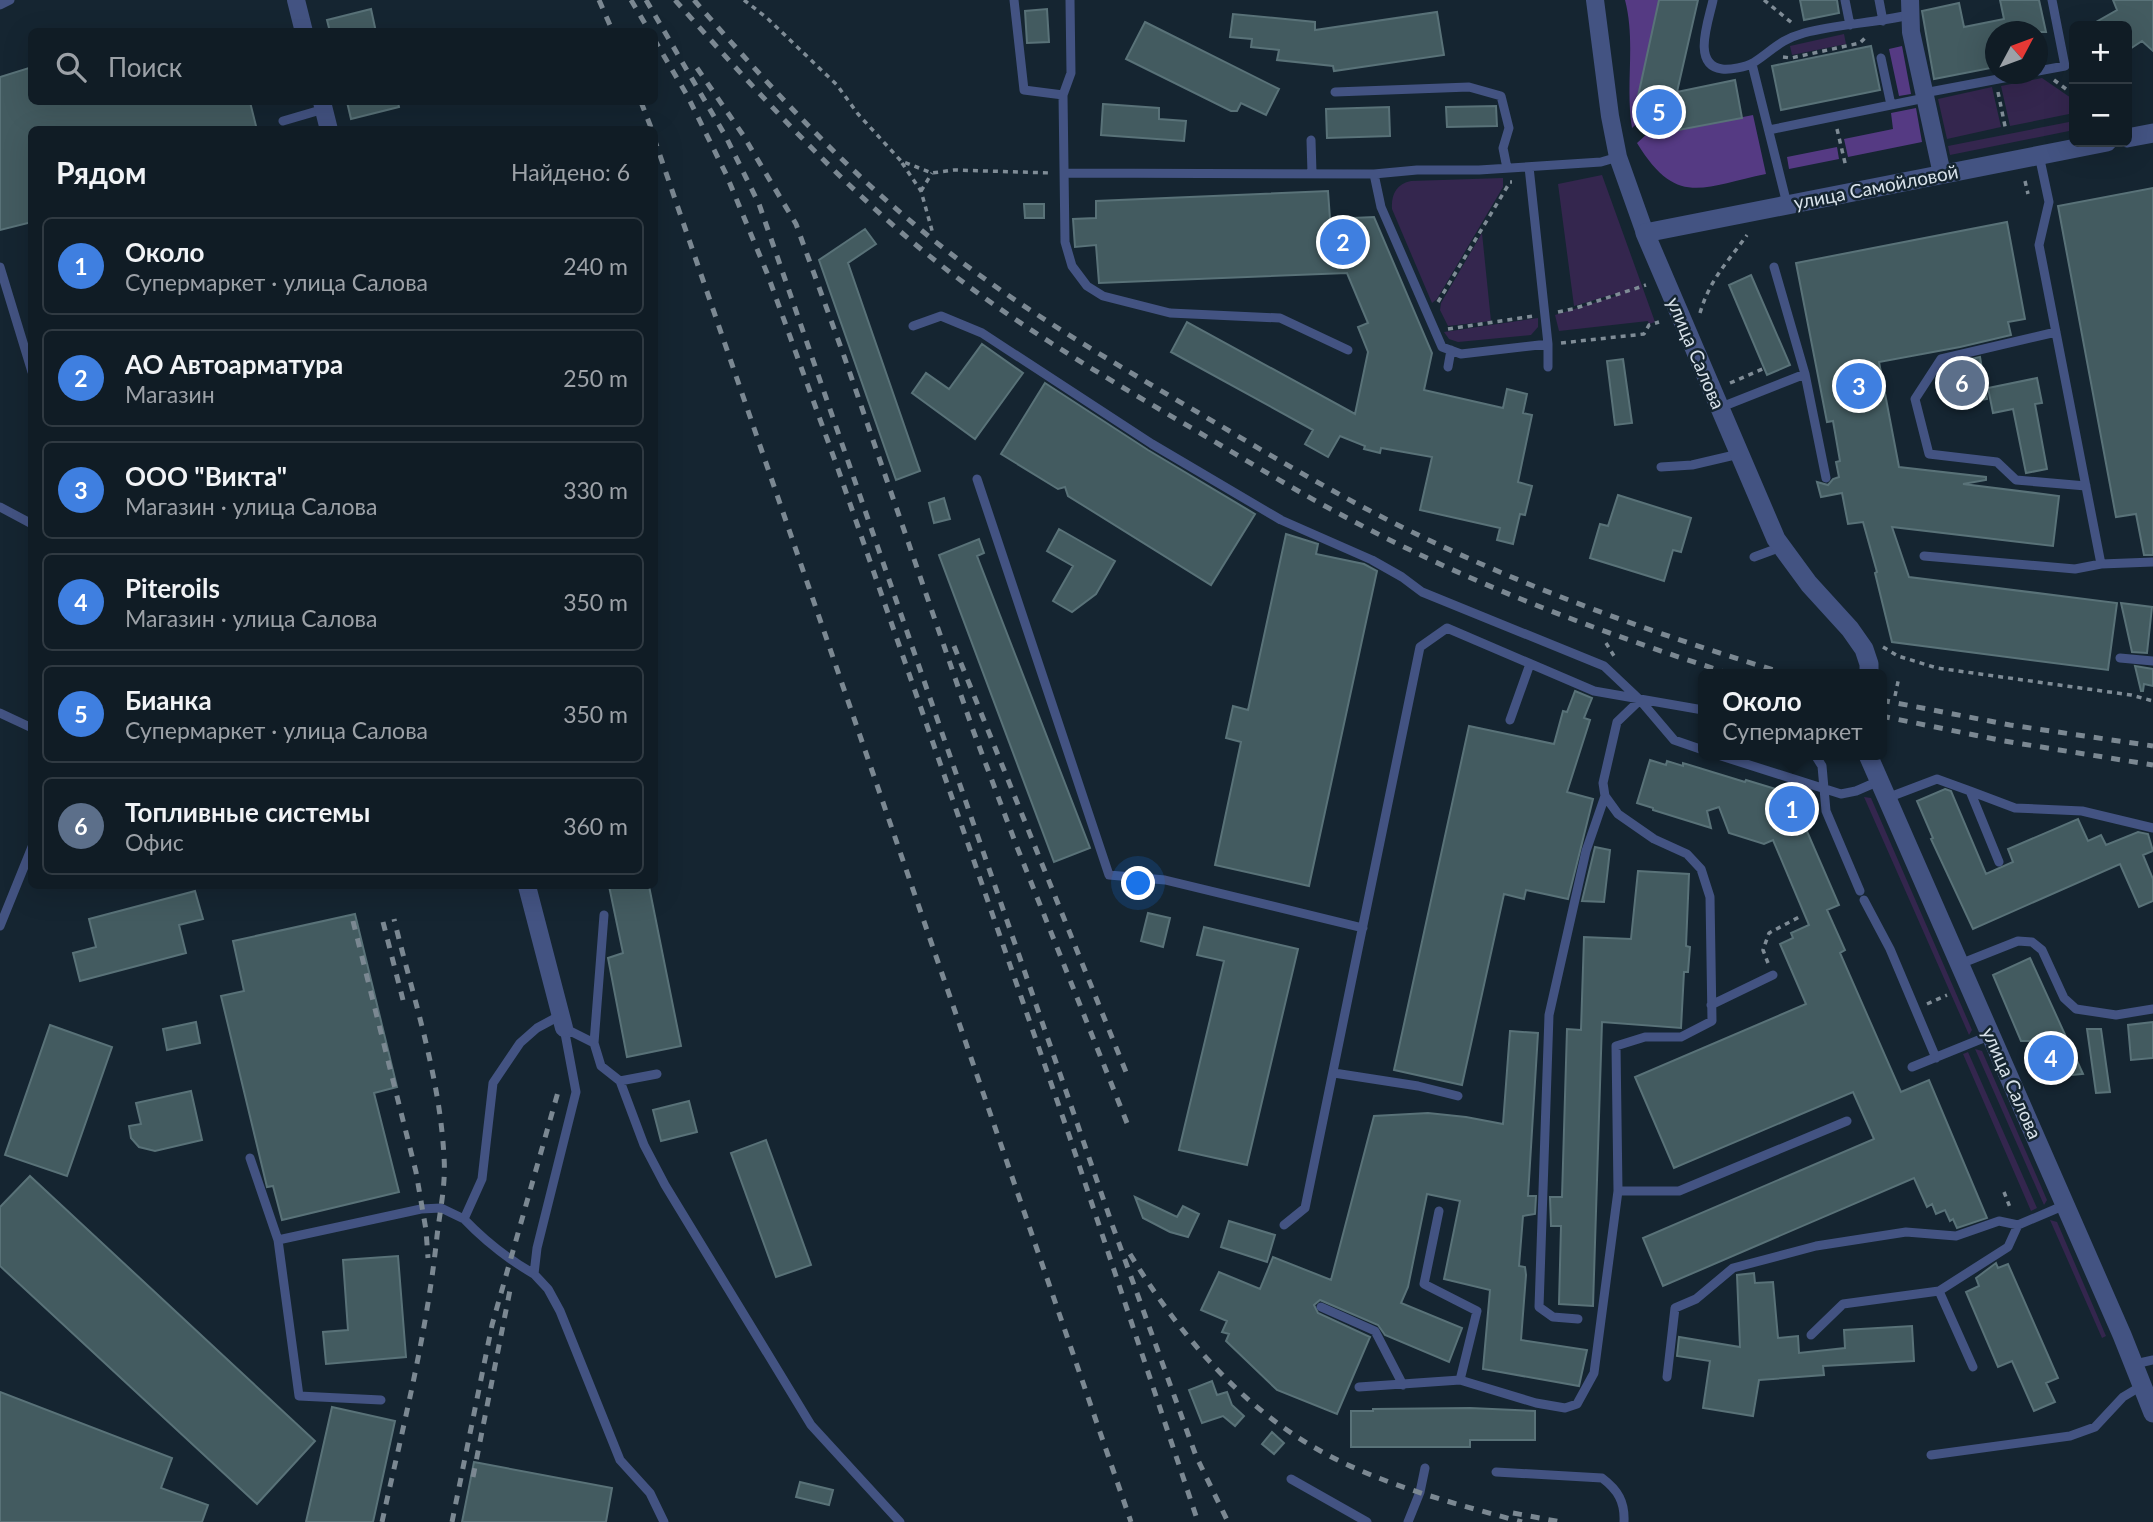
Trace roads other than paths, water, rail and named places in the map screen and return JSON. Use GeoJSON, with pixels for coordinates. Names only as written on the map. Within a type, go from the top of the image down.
{"type":"FeatureCollection","features":[{"type":"Feature","properties":{"kind":"street"},"geometry":{"type":"LineString","coordinates":[[296,0],[303,28]]}},
{"type":"Feature","properties":{"kind":"street","name":"улица Салова"},"geometry":{"type":"LineString","coordinates":[[1595,0],[1618,157],[1645,233],[1781,547],[1809,584],[1850,629],[1864,649],[1868,669]]}},
{"type":"Feature","properties":{"kind":"street"},"geometry":{"type":"LineString","coordinates":[[1910,7],[1942,174]]}},
{"type":"Feature","properties":{"kind":"street"},"geometry":{"type":"LineString","coordinates":[[323,105],[328,126]]}},
{"type":"Feature","properties":{"kind":"street"},"geometry":{"type":"LineString","coordinates":[[2132,137],[2153,133]]}},
{"type":"Feature","properties":{"kind":"street","name":"улица Самойловой"},"geometry":{"type":"LineString","coordinates":[[1645,233],[2078,147]]}},
{"type":"Feature","properties":{"kind":"street","name":"улица Салова"},"geometry":{"type":"LineString","coordinates":[[1870,760],[2066,1205],[2144,1362],[2143,1385],[2153,1413]]}},
{"type":"Feature","properties":{"kind":"street"},"geometry":{"type":"LineString","coordinates":[[528,889],[563,1022]]}},
{"type":"Feature","properties":{"kind":"lane"},"geometry":{"type":"LineString","coordinates":[[0,5],[10,0]]}},
{"type":"Feature","properties":{"kind":"lane"},"geometry":{"type":"LineString","coordinates":[[1014,0],[1024,90],[1063,94]]}},
{"type":"Feature","properties":{"kind":"lane"},"geometry":{"type":"LineString","coordinates":[[1070,0],[1071,73],[1063,94],[1065,242],[1072,266],[1087,286],[1103,296],[1170,313],[1280,318],[1348,350]]}},
{"type":"Feature","properties":{"kind":"lane"},"geometry":{"type":"LineString","coordinates":[[1713,0],[1703,45],[1705,57],[1713,67],[1725,70],[1752,64],[1786,40],[1804,33],[1883,21],[1910,7]]}},
{"type":"Feature","properties":{"kind":"lane"},"geometry":{"type":"LineString","coordinates":[[1845,0],[1850,25]]}},
{"type":"Feature","properties":{"kind":"lane"},"geometry":{"type":"LineString","coordinates":[[1879,0],[1883,21]]}},
{"type":"Feature","properties":{"kind":"lane"},"geometry":{"type":"LineString","coordinates":[[2048,69],[2065,66],[2052,0]]}},
{"type":"Feature","properties":{"kind":"lane"},"geometry":{"type":"LineString","coordinates":[[1881,58],[1891,105]]}},
{"type":"Feature","properties":{"kind":"lane"},"geometry":{"type":"LineString","coordinates":[[1752,64],[1787,204]]}},
{"type":"Feature","properties":{"kind":"lane"},"geometry":{"type":"LineString","coordinates":[[1769,130],[1891,105],[1985,81]]}},
{"type":"Feature","properties":{"kind":"lane"},"geometry":{"type":"LineString","coordinates":[[1335,92],[1469,87],[1501,96],[1509,128],[1503,148],[1507,168]]}},
{"type":"Feature","properties":{"kind":"lane"},"geometry":{"type":"LineString","coordinates":[[283,121],[323,105]]}},
{"type":"Feature","properties":{"kind":"lane"},"geometry":{"type":"LineString","coordinates":[[1311,141],[1312,173]]}},
{"type":"Feature","properties":{"kind":"lane"},"geometry":{"type":"LineString","coordinates":[[2039,155],[2049,202],[2039,246],[2101,564]]}},
{"type":"Feature","properties":{"kind":"lane"},"geometry":{"type":"LineString","coordinates":[[1065,173],[1374,174],[1530,167],[1601,162],[1618,157]]}},
{"type":"Feature","properties":{"kind":"lane"},"geometry":{"type":"LineString","coordinates":[[1530,167],[1548,367]]}},
{"type":"Feature","properties":{"kind":"lane"},"geometry":{"type":"LineString","coordinates":[[1374,174],[1381,207],[1442,347],[1461,354],[1548,344]]}},
{"type":"Feature","properties":{"kind":"lane"},"geometry":{"type":"LineString","coordinates":[[0,267],[28,359]]}},
{"type":"Feature","properties":{"kind":"lane"},"geometry":{"type":"LineString","coordinates":[[1774,267],[1805,374],[1826,478]]}},
{"type":"Feature","properties":{"kind":"lane"},"geometry":{"type":"LineString","coordinates":[[913,326],[941,316],[982,333],[1152,444],[1281,520],[1372,560],[1422,592],[1604,666],[1640,700],[1674,740],[1698,748]]}},
{"type":"Feature","properties":{"kind":"lane"},"geometry":{"type":"LineString","coordinates":[[2056,332],[1941,359],[1915,399],[1929,454],[1997,462],[2016,480],[2086,486]]}},
{"type":"Feature","properties":{"kind":"lane"},"geometry":{"type":"LineString","coordinates":[[1448,367],[1451,350]]}},
{"type":"Feature","properties":{"kind":"lane"},"geometry":{"type":"LineString","coordinates":[[1719,408],[1805,374]]}},
{"type":"Feature","properties":{"kind":"lane"},"geometry":{"type":"LineString","coordinates":[[1661,467],[1692,465],[1739,454]]}},
{"type":"Feature","properties":{"kind":"lane"},"geometry":{"type":"LineString","coordinates":[[977,479],[1109,875],[1165,880],[1363,928]]}},
{"type":"Feature","properties":{"kind":"lane"},"geometry":{"type":"LineString","coordinates":[[0,507],[28,522]]}},
{"type":"Feature","properties":{"kind":"lane"},"geometry":{"type":"LineString","coordinates":[[1754,557],[1781,547]]}},
{"type":"Feature","properties":{"kind":"lane"},"geometry":{"type":"LineString","coordinates":[[1924,556],[2075,569],[2101,564],[2153,562]]}},
{"type":"Feature","properties":{"kind":"lane"},"geometry":{"type":"LineString","coordinates":[[1284,1225],[1305,1208],[1420,647],[1447,628],[1594,691],[1698,709]]}},
{"type":"Feature","properties":{"kind":"lane"},"geometry":{"type":"LineString","coordinates":[[2120,658],[2153,661]]}},
{"type":"Feature","properties":{"kind":"lane"},"geometry":{"type":"LineString","coordinates":[[1510,720],[1530,664]]}},
{"type":"Feature","properties":{"kind":"lane"},"geometry":{"type":"LineString","coordinates":[[1359,1387],[1460,1380],[1536,1403],[1565,1408],[1577,1404],[1594,1373],[1618,1191],[1616,1046],[1644,1037],[1681,1037],[1712,1021],[1710,897],[1701,869],[1687,854],[1654,839],[1618,814],[1605,796],[1603,783],[1617,722],[1640,700]]}},
{"type":"Feature","properties":{"kind":"lane"},"geometry":{"type":"LineString","coordinates":[[0,713],[28,727]]}},
{"type":"Feature","properties":{"kind":"lane"},"geometry":{"type":"LineString","coordinates":[[1733,760],[1841,794],[1883,790],[1937,779],[2015,808],[2082,811],[2153,828]]}},
{"type":"Feature","properties":{"kind":"lane"},"geometry":{"type":"LineString","coordinates":[[1818,760],[1822,766],[1826,811],[1862,896],[1890,949],[1936,1058]]}},
{"type":"Feature","properties":{"kind":"lane"},"geometry":{"type":"LineString","coordinates":[[1970,791],[1999,862]]}},
{"type":"Feature","properties":{"kind":"lane"},"geometry":{"type":"LineString","coordinates":[[1578,1319],[1553,1317],[1539,1307],[1549,1015],[1586,851],[1605,796]]}},
{"type":"Feature","properties":{"kind":"lane"},"geometry":{"type":"LineString","coordinates":[[0,926],[28,857]]}},
{"type":"Feature","properties":{"kind":"lane"},"geometry":{"type":"LineString","coordinates":[[604,915],[594,1043],[601,1066],[620,1081],[644,1145],[665,1185],[811,1425],[900,1522]]}},
{"type":"Feature","properties":{"kind":"lane"},"geometry":{"type":"LineString","coordinates":[[1960,964],[2018,941],[2032,942],[2042,950],[2064,998],[2076,1009],[2116,1015],[2153,1009]]}},
{"type":"Feature","properties":{"kind":"lane"},"geometry":{"type":"LineString","coordinates":[[1712,1005],[1773,975]]}},
{"type":"Feature","properties":{"kind":"lane"},"geometry":{"type":"LineString","coordinates":[[464,1219],[482,1179],[493,1083],[520,1043],[537,1028],[563,1022],[594,1043]]}},
{"type":"Feature","properties":{"kind":"lane"},"geometry":{"type":"LineString","coordinates":[[534,1275],[537,1248],[576,1092],[563,1022]]}},
{"type":"Feature","properties":{"kind":"lane"},"geometry":{"type":"LineString","coordinates":[[1912,1067],[1991,1035]]}},
{"type":"Feature","properties":{"kind":"lane"},"geometry":{"type":"LineString","coordinates":[[1334,1073],[1418,1086],[1458,1096]]}},
{"type":"Feature","properties":{"kind":"lane"},"geometry":{"type":"LineString","coordinates":[[620,1081],[657,1074]]}},
{"type":"Feature","properties":{"kind":"lane"},"geometry":{"type":"LineString","coordinates":[[1618,1191],[1679,1191],[1847,1122]]}},
{"type":"Feature","properties":{"kind":"lane"},"geometry":{"type":"LineString","coordinates":[[250,1158],[278,1240],[299,1396],[381,1400]]}},
{"type":"Feature","properties":{"kind":"lane"},"geometry":{"type":"LineString","coordinates":[[1667,1377],[1675,1308],[1696,1298],[1734,1268],[1816,1246],[1906,1232],[1956,1236],[1999,1221],[2018,1225],[2066,1205]]}},
{"type":"Feature","properties":{"kind":"lane"},"geometry":{"type":"LineString","coordinates":[[278,1240],[421,1209],[441,1208],[464,1219],[482,1238],[534,1275],[548,1289],[560,1311],[620,1460],[650,1493],[664,1522]]}},
{"type":"Feature","properties":{"kind":"lane"},"geometry":{"type":"LineString","coordinates":[[1438,1211],[1424,1284],[1477,1311],[1460,1380]]}},
{"type":"Feature","properties":{"kind":"lane"},"geometry":{"type":"LineString","coordinates":[[1811,1335],[1843,1304],[1939,1291],[2008,1247],[2018,1225]]}},
{"type":"Feature","properties":{"kind":"lane"},"geometry":{"type":"LineString","coordinates":[[1939,1291],[1973,1367]]}},
{"type":"Feature","properties":{"kind":"lane"},"geometry":{"type":"LineString","coordinates":[[1321,1307],[1375,1331],[1403,1385]]}},
{"type":"Feature","properties":{"kind":"lane"},"geometry":{"type":"LineString","coordinates":[[1931,1455],[2070,1436],[2095,1427],[2123,1397],[2143,1385]]}},
{"type":"Feature","properties":{"kind":"lane"},"geometry":{"type":"LineString","coordinates":[[1408,1522],[1420,1492],[1425,1468]]}},
{"type":"Feature","properties":{"kind":"lane"},"geometry":{"type":"LineString","coordinates":[[1496,1472],[1602,1478],[1615,1488],[1624,1507],[1624,1522]]}},
{"type":"Feature","properties":{"kind":"lane"},"geometry":{"type":"LineString","coordinates":[[1290,1479],[1367,1522]]}},
{"type":"Feature","properties":{"kind":"railway"},"geometry":{"type":"LineString","coordinates":[[599,0],[611,28]]}},
{"type":"Feature","properties":{"kind":"railway"},"geometry":{"type":"LineString","coordinates":[[631,0],[648,28]]}},
{"type":"Feature","properties":{"kind":"railway"},"geometry":{"type":"LineString","coordinates":[[646,0],[726,137],[759,204],[1113,1227],[1196,1456],[1228,1522]]}},
{"type":"Feature","properties":{"kind":"railway"},"geometry":{"type":"LineString","coordinates":[[675,0],[785,120],[842,178],[902,233],[967,285],[1070,355],[1286,484],[1398,544],[1539,606],[1716,669]]}},
{"type":"Feature","properties":{"kind":"railway"},"geometry":{"type":"LineString","coordinates":[[694,0],[800,116],[884,198],[944,249],[1074,338],[1319,483],[1454,552],[1595,610],[1772,669]]}},
{"type":"Feature","properties":{"kind":"railway"},"geometry":{"type":"LineString","coordinates":[[658,46],[688,97],[726,174],[767,273],[838,469],[1069,1135],[1198,1522]]}},
{"type":"Feature","properties":{"kind":"railway"},"geometry":{"type":"LineString","coordinates":[[697,68],[743,135],[796,224],[973,730],[1129,1128]]}},
{"type":"Feature","properties":{"kind":"railway"},"geometry":{"type":"LineString","coordinates":[[642,105],[650,126]]}},
{"type":"Feature","properties":{"kind":"railway"},"geometry":{"type":"LineString","coordinates":[[658,150],[1131,1522]]}},
{"type":"Feature","properties":{"kind":"railway"},"geometry":{"type":"LineString","coordinates":[[954,646],[1126,1072]]}},
{"type":"Feature","properties":{"kind":"railway"},"geometry":{"type":"LineString","coordinates":[[1887,701],[2010,725],[2153,746]]}},
{"type":"Feature","properties":{"kind":"railway"},"geometry":{"type":"LineString","coordinates":[[1887,717],[2004,741],[2153,765]]}},
{"type":"Feature","properties":{"kind":"railway"},"geometry":{"type":"LineString","coordinates":[[382,1522],[427,1308],[444,1167],[441,1127],[431,1067],[394,919]]}},
{"type":"Feature","properties":{"kind":"railway"},"geometry":{"type":"LineString","coordinates":[[353,921],[416,1172],[428,1258]]}},
{"type":"Feature","properties":{"kind":"railway"},"geometry":{"type":"LineString","coordinates":[[383,922],[403,1000]]}},
{"type":"Feature","properties":{"kind":"railway"},"geometry":{"type":"LineString","coordinates":[[452,1522],[492,1325],[558,1092]]}},
{"type":"Feature","properties":{"kind":"railway"},"geometry":{"type":"LineString","coordinates":[[1130,1254],[1169,1312],[1214,1367],[1240,1392],[1295,1436],[1373,1476],[1522,1522]]}},
{"type":"Feature","properties":{"kind":"railway"},"geometry":{"type":"LineString","coordinates":[[473,1477],[510,1290]]}},
{"type":"Feature","properties":{"kind":"railway"},"geometry":{"type":"LineString","coordinates":[[1513,1513],[1561,1522]]}},
{"type":"Feature","properties":{"kind":"place","name":"Бианка"},"geometry":{"type":"Point","coordinates":[1659,112]}},
{"type":"Feature","properties":{"kind":"place","name":"АО Автоарматура"},"geometry":{"type":"Point","coordinates":[1343,242]}},
{"type":"Feature","properties":{"kind":"place","name":"Топливные системы"},"geometry":{"type":"Point","coordinates":[1962,383]}},
{"type":"Feature","properties":{"kind":"place","name":"ООО \"Викта\""},"geometry":{"type":"Point","coordinates":[1859,386]}},
{"type":"Feature","properties":{"kind":"place","name":"Около"},"geometry":{"type":"Point","coordinates":[1792,809]}},
{"type":"Feature","properties":{"kind":"place","name":"Piteroils"},"geometry":{"type":"Point","coordinates":[2051,1058]}}]}
